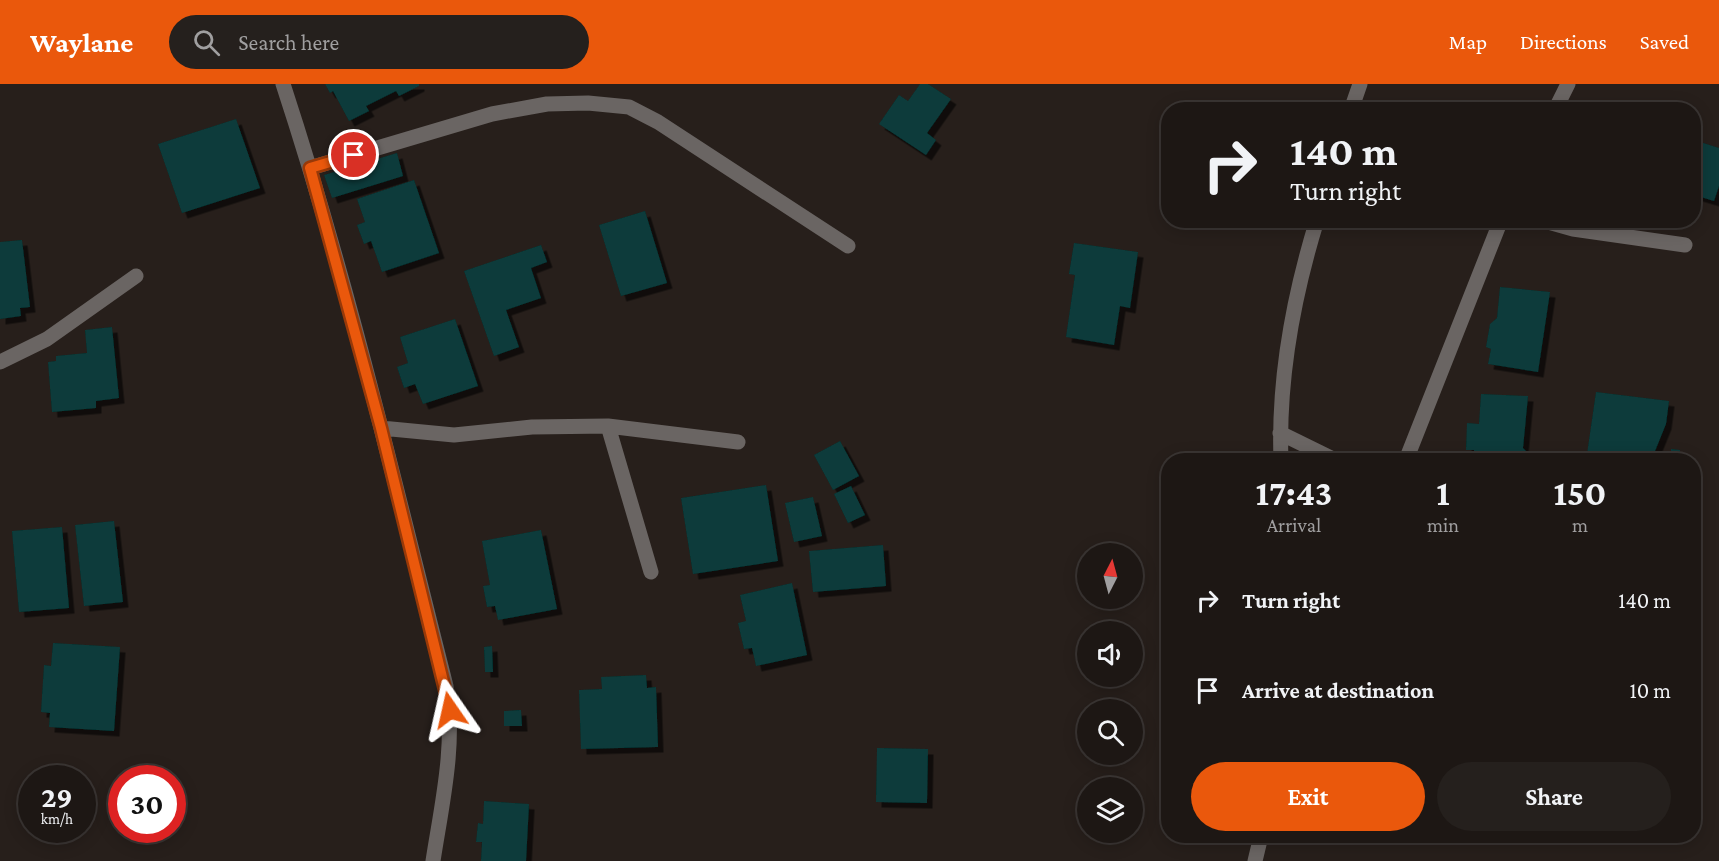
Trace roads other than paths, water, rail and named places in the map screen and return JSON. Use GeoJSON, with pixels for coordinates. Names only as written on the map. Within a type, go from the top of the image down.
{"type":"FeatureCollection","features":[{"type":"Feature","properties":{"kind":"street"},"geometry":{"type":"LineString","coordinates":[[283,84],[310,168],[381,428],[450,710],[447,767],[433,861]]}},
{"type":"Feature","properties":{"kind":"street"},"geometry":{"type":"LineString","coordinates":[[1354,102],[1360,84]]}},
{"type":"Feature","properties":{"kind":"street"},"geometry":{"type":"LineString","coordinates":[[1560,102],[1568,84]]}},
{"type":"Feature","properties":{"kind":"street"},"geometry":{"type":"LineString","coordinates":[[310,168],[492,114],[546,104],[588,103],[629,107],[658,122],[848,246]]}},
{"type":"Feature","properties":{"kind":"street"},"geometry":{"type":"LineString","coordinates":[[1281,453],[1286,351],[1302,266],[1314,228]]}},
{"type":"Feature","properties":{"kind":"street"},"geometry":{"type":"LineString","coordinates":[[1409,453],[1498,228]]}},
{"type":"Feature","properties":{"kind":"street"},"geometry":{"type":"LineString","coordinates":[[1569,228],[1685,245]]}},
{"type":"Feature","properties":{"kind":"street"},"geometry":{"type":"LineString","coordinates":[[0,362],[47,339],[136,276]]}},
{"type":"Feature","properties":{"kind":"street"},"geometry":{"type":"LineString","coordinates":[[381,428],[454,435],[532,427],[608,426],[738,442]]}},
{"type":"Feature","properties":{"kind":"street"},"geometry":{"type":"LineString","coordinates":[[608,426],[651,572]]}},
{"type":"Feature","properties":{"kind":"street"},"geometry":{"type":"LineString","coordinates":[[1280,433],[1321,453]]}},
{"type":"Feature","properties":{"kind":"street"},"geometry":{"type":"LineString","coordinates":[[1255,861],[1259,843]]}}]}
